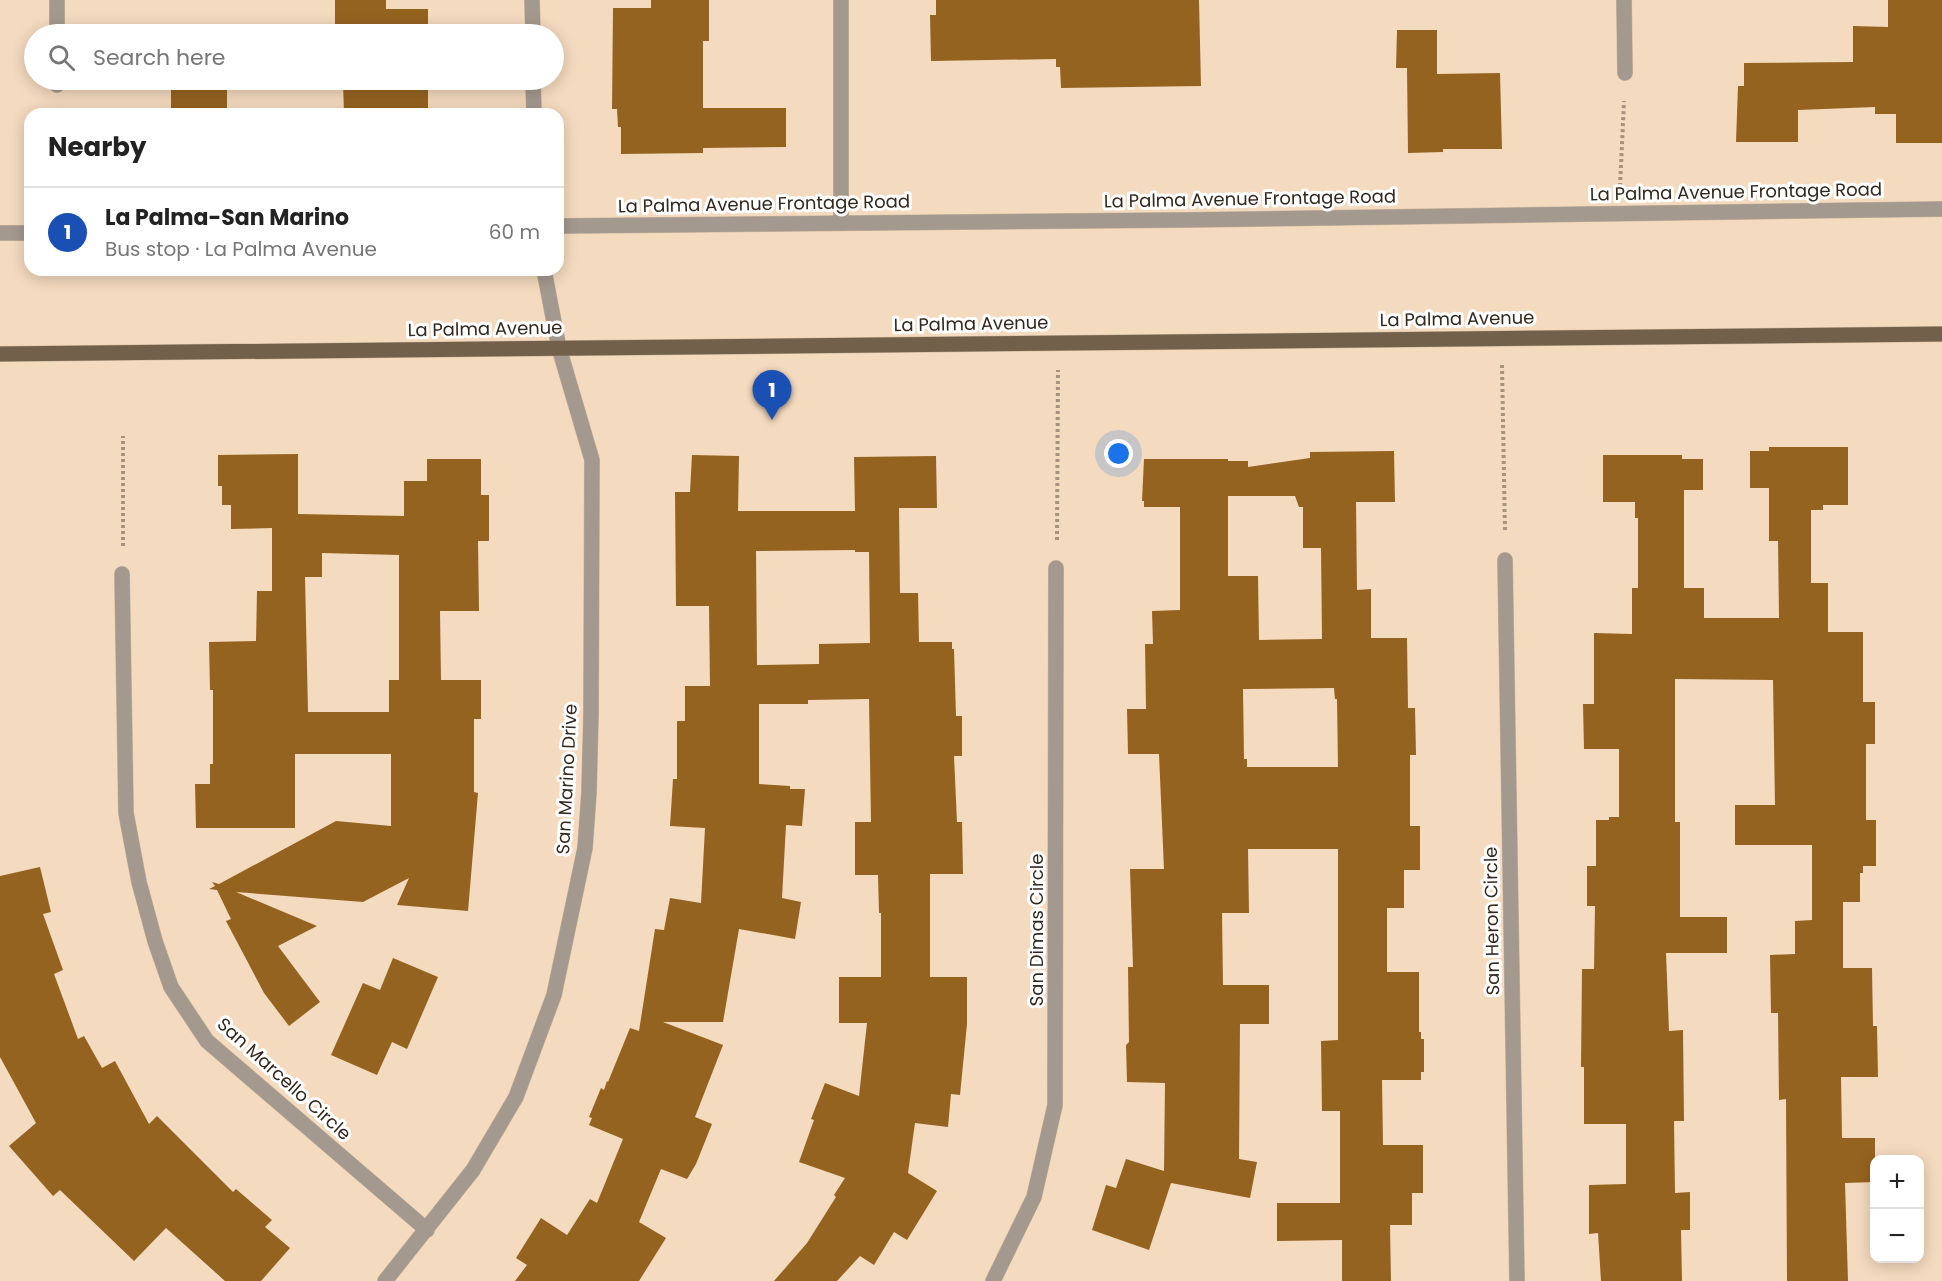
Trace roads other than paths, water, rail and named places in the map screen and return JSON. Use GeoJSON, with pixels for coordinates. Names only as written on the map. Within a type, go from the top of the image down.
{"type":"FeatureCollection","features":[{"type":"Feature","properties":{"kind":"main road","name":"La Palma Avenue"},"geometry":{"type":"LineString","coordinates":[[0,354],[1942,334]]}},
{"type":"Feature","properties":{"kind":"street"},"geometry":{"type":"LineString","coordinates":[[57,0],[57,24]]}},
{"type":"Feature","properties":{"kind":"street"},"geometry":{"type":"LineString","coordinates":[[532,0],[533,24]]}},
{"type":"Feature","properties":{"kind":"street"},"geometry":{"type":"LineString","coordinates":[[841,0],[841,223]]}},
{"type":"Feature","properties":{"kind":"street"},"geometry":{"type":"LineString","coordinates":[[1624,0],[1625,73]]}},
{"type":"Feature","properties":{"kind":"street"},"geometry":{"type":"LineString","coordinates":[[533,90],[534,108]]}},
{"type":"Feature","properties":{"kind":"street","name":"La Palma Avenue Frontage Road"},"geometry":{"type":"LineString","coordinates":[[564,226],[1942,209]]}},
{"type":"Feature","properties":{"kind":"street"},"geometry":{"type":"LineString","coordinates":[[0,233],[24,233]]}},
{"type":"Feature","properties":{"kind":"street","name":"San Marino Drive"},"geometry":{"type":"LineString","coordinates":[[385,1281],[473,1170],[516,1097],[554,995],[585,848],[591,713],[592,460],[558,348],[545,276]]}},
{"type":"Feature","properties":{"kind":"street","name":"San Heron Circle"},"geometry":{"type":"LineString","coordinates":[[1505,560],[1517,1281]]}},
{"type":"Feature","properties":{"kind":"street","name":"San Dimas Circle"},"geometry":{"type":"LineString","coordinates":[[993,1281],[1034,1197],[1055,1106],[1056,568]]}},
{"type":"Feature","properties":{"kind":"street","name":"San Marcello Circle"},"geometry":{"type":"LineString","coordinates":[[122,574],[126,813],[139,882],[155,941],[171,987],[207,1041],[427,1230]]}},
{"type":"Feature","properties":{"kind":"place","name":"La Palma-San Marino"},"geometry":{"type":"Point","coordinates":[772,420]}}]}
